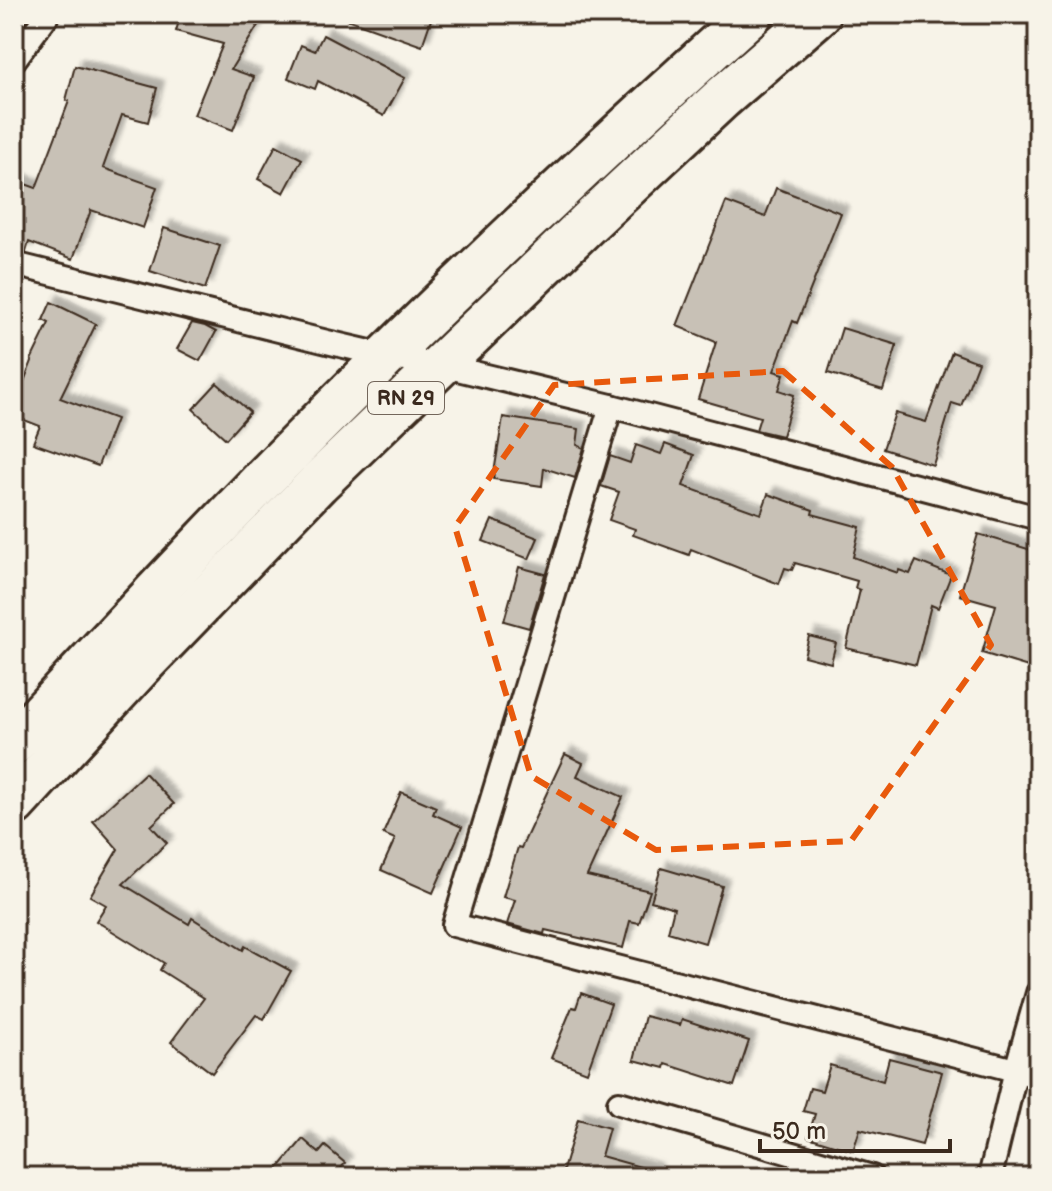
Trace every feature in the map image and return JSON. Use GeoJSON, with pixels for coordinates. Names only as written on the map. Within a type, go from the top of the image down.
{"type":"FeatureCollection","features":[{"type":"Feature","properties":{"kind":"highway","name":"RN 29"},"geometry":{"type":"LineString","coordinates":[[14,743],[213,533],[387,356],[626,127],[751,14]]}},
{"type":"Feature","properties":{"kind":"highway","name":"RN 29"},"geometry":{"type":"LineString","coordinates":[[14,804],[150,656],[307,494],[588,223],[711,108],[819,14]]}},
{"type":"Feature","properties":{"kind":"street"},"geometry":{"type":"LineString","coordinates":[[14,60],[48,14]]}},
{"type":"Feature","properties":{"kind":"street"},"geometry":{"type":"LineString","coordinates":[[14,264],[387,356],[441,365],[611,406],[1038,518]]}},
{"type":"Feature","properties":{"kind":"street"},"geometry":{"type":"LineString","coordinates":[[611,406],[454,925],[1038,1076]]}},
{"type":"Feature","properties":{"kind":"street"},"geometry":{"type":"LineString","coordinates":[[990,1177],[1038,993]]}},
{"type":"Feature","properties":{"kind":"street"},"geometry":{"type":"LineString","coordinates":[[619,1103],[872,1177]]}},
{"type":"Feature","properties":{"kind":"highlighted area"},"geometry":{"type":"Polygon","coordinates":[[[783,371],[892,467],[991,645],[851,841],[656,850],[531,776],[455,527],[554,385],[783,371]]]}},
{"type":"Feature","properties":{"kind":"building"},"geometry":{"type":"Polygon","coordinates":[[[181,14],[265,14],[231,69],[254,77],[233,130],[194,115],[223,44],[176,31],[181,14]]]}},
{"type":"Feature","properties":{"kind":"building"},"geometry":{"type":"Polygon","coordinates":[[[341,14],[433,14],[422,46],[341,17],[341,14]]]}},
{"type":"Feature","properties":{"kind":"building"},"geometry":{"type":"Polygon","coordinates":[[[323,35],[405,78],[384,116],[318,81],[315,89],[288,78],[301,45],[315,51],[323,35]]]}},
{"type":"Feature","properties":{"kind":"building"},"geometry":{"type":"Polygon","coordinates":[[[75,66],[157,88],[148,122],[122,115],[103,168],[157,187],[143,228],[91,210],[73,259],[29,242],[26,252],[14,250],[14,180],[36,188],[69,101],[66,100],[75,66]]]}},
{"type":"Feature","properties":{"kind":"building"},"geometry":{"type":"Polygon","coordinates":[[[276,145],[302,159],[284,193],[258,179],[276,145]]]}},
{"type":"Feature","properties":{"kind":"building"},"geometry":{"type":"Polygon","coordinates":[[[776,188],[841,213],[797,323],[793,321],[774,371],[784,374],[779,390],[794,395],[782,436],[756,430],[760,417],[698,399],[716,342],[677,326],[726,202],[765,217],[776,188]]]}},
{"type":"Feature","properties":{"kind":"building"},"geometry":{"type":"Polygon","coordinates":[[[164,228],[220,246],[205,289],[150,271],[164,228]]]}},
{"type":"Feature","properties":{"kind":"building"},"geometry":{"type":"Polygon","coordinates":[[[51,302],[96,324],[60,398],[116,419],[98,466],[33,443],[40,426],[14,416],[14,407],[31,360],[49,323],[43,320],[51,302]]]}},
{"type":"Feature","properties":{"kind":"building"},"geometry":{"type":"Polygon","coordinates":[[[192,323],[216,332],[200,361],[177,349],[192,323]]]}},
{"type":"Feature","properties":{"kind":"building"},"geometry":{"type":"Polygon","coordinates":[[[842,328],[897,345],[883,390],[828,373],[842,328]]]}},
{"type":"Feature","properties":{"kind":"building"},"geometry":{"type":"Polygon","coordinates":[[[952,352],[978,362],[961,406],[952,403],[933,465],[883,449],[895,413],[926,422],[952,352]]]}},
{"type":"Feature","properties":{"kind":"building"},"geometry":{"type":"Polygon","coordinates":[[[217,383],[250,412],[226,439],[193,409],[217,383]]]}},
{"type":"Feature","properties":{"kind":"building"},"geometry":{"type":"Polygon","coordinates":[[[503,417],[579,429],[577,445],[584,448],[575,478],[544,468],[542,486],[493,479],[503,417]]]}},
{"type":"Feature","properties":{"kind":"building"},"geometry":{"type":"Polygon","coordinates":[[[665,444],[694,455],[683,486],[761,514],[768,494],[813,510],[812,514],[860,527],[853,557],[898,573],[899,570],[910,574],[916,561],[951,575],[938,608],[931,605],[916,665],[846,648],[860,590],[855,588],[857,581],[795,563],[792,570],[785,568],[779,584],[691,549],[689,555],[633,535],[635,529],[609,520],[619,492],[601,486],[610,456],[630,463],[636,445],[661,454],[665,444]]]}},
{"type":"Feature","properties":{"kind":"building"},"geometry":{"type":"Polygon","coordinates":[[[492,520],[538,538],[529,559],[483,541],[492,520]]]}},
{"type":"Feature","properties":{"kind":"building"},"geometry":{"type":"Polygon","coordinates":[[[978,534],[1038,552],[1038,670],[982,653],[996,605],[960,595],[978,534]]]}},
{"type":"Feature","properties":{"kind":"building"},"geometry":{"type":"Polygon","coordinates":[[[519,567],[545,574],[529,628],[504,621],[519,567]]]}},
{"type":"Feature","properties":{"kind":"building"},"geometry":{"type":"Polygon","coordinates":[[[809,636],[836,643],[831,663],[804,656],[809,636]]]}},
{"type":"Feature","properties":{"kind":"building"},"geometry":{"type":"Polygon","coordinates":[[[565,754],[583,763],[577,776],[623,797],[587,876],[650,891],[639,923],[630,921],[623,948],[507,924],[515,900],[503,897],[518,847],[521,848],[565,754]]]}},
{"type":"Feature","properties":{"kind":"building"},"geometry":{"type":"Polygon","coordinates":[[[145,773],[174,804],[151,826],[167,843],[123,884],[189,924],[192,918],[243,950],[245,946],[291,971],[264,1019],[256,1015],[212,1073],[171,1042],[204,998],[160,970],[164,963],[96,921],[106,905],[90,896],[118,849],[93,821],[145,773]]]}},
{"type":"Feature","properties":{"kind":"building"},"geometry":{"type":"Polygon","coordinates":[[[401,792],[436,807],[433,814],[462,827],[433,893],[381,870],[395,839],[383,834],[401,792]]]}},
{"type":"Feature","properties":{"kind":"building"},"geometry":{"type":"Polygon","coordinates":[[[661,868],[722,886],[705,943],[668,932],[674,908],[651,901],[661,868]]]}},
{"type":"Feature","properties":{"kind":"building"},"geometry":{"type":"Polygon","coordinates":[[[581,993],[611,1004],[587,1072],[551,1058],[581,993]]]}},
{"type":"Feature","properties":{"kind":"building"},"geometry":{"type":"Polygon","coordinates":[[[645,1016],[680,1025],[682,1019],[749,1041],[734,1086],[666,1064],[665,1068],[634,1060],[645,1016]]]}},
{"type":"Feature","properties":{"kind":"building"},"geometry":{"type":"Polygon","coordinates":[[[889,1058],[942,1072],[922,1145],[860,1129],[853,1151],[808,1137],[815,1114],[803,1111],[810,1088],[822,1091],[830,1065],[883,1081],[889,1058]]]}},
{"type":"Feature","properties":{"kind":"building"},"geometry":{"type":"Polygon","coordinates":[[[578,1119],[609,1128],[601,1156],[655,1171],[654,1177],[561,1177],[578,1119]]]}},
{"type":"Feature","properties":{"kind":"building"},"geometry":{"type":"Polygon","coordinates":[[[303,1139],[319,1153],[325,1146],[345,1163],[334,1177],[271,1177],[303,1139]]]}}]}
